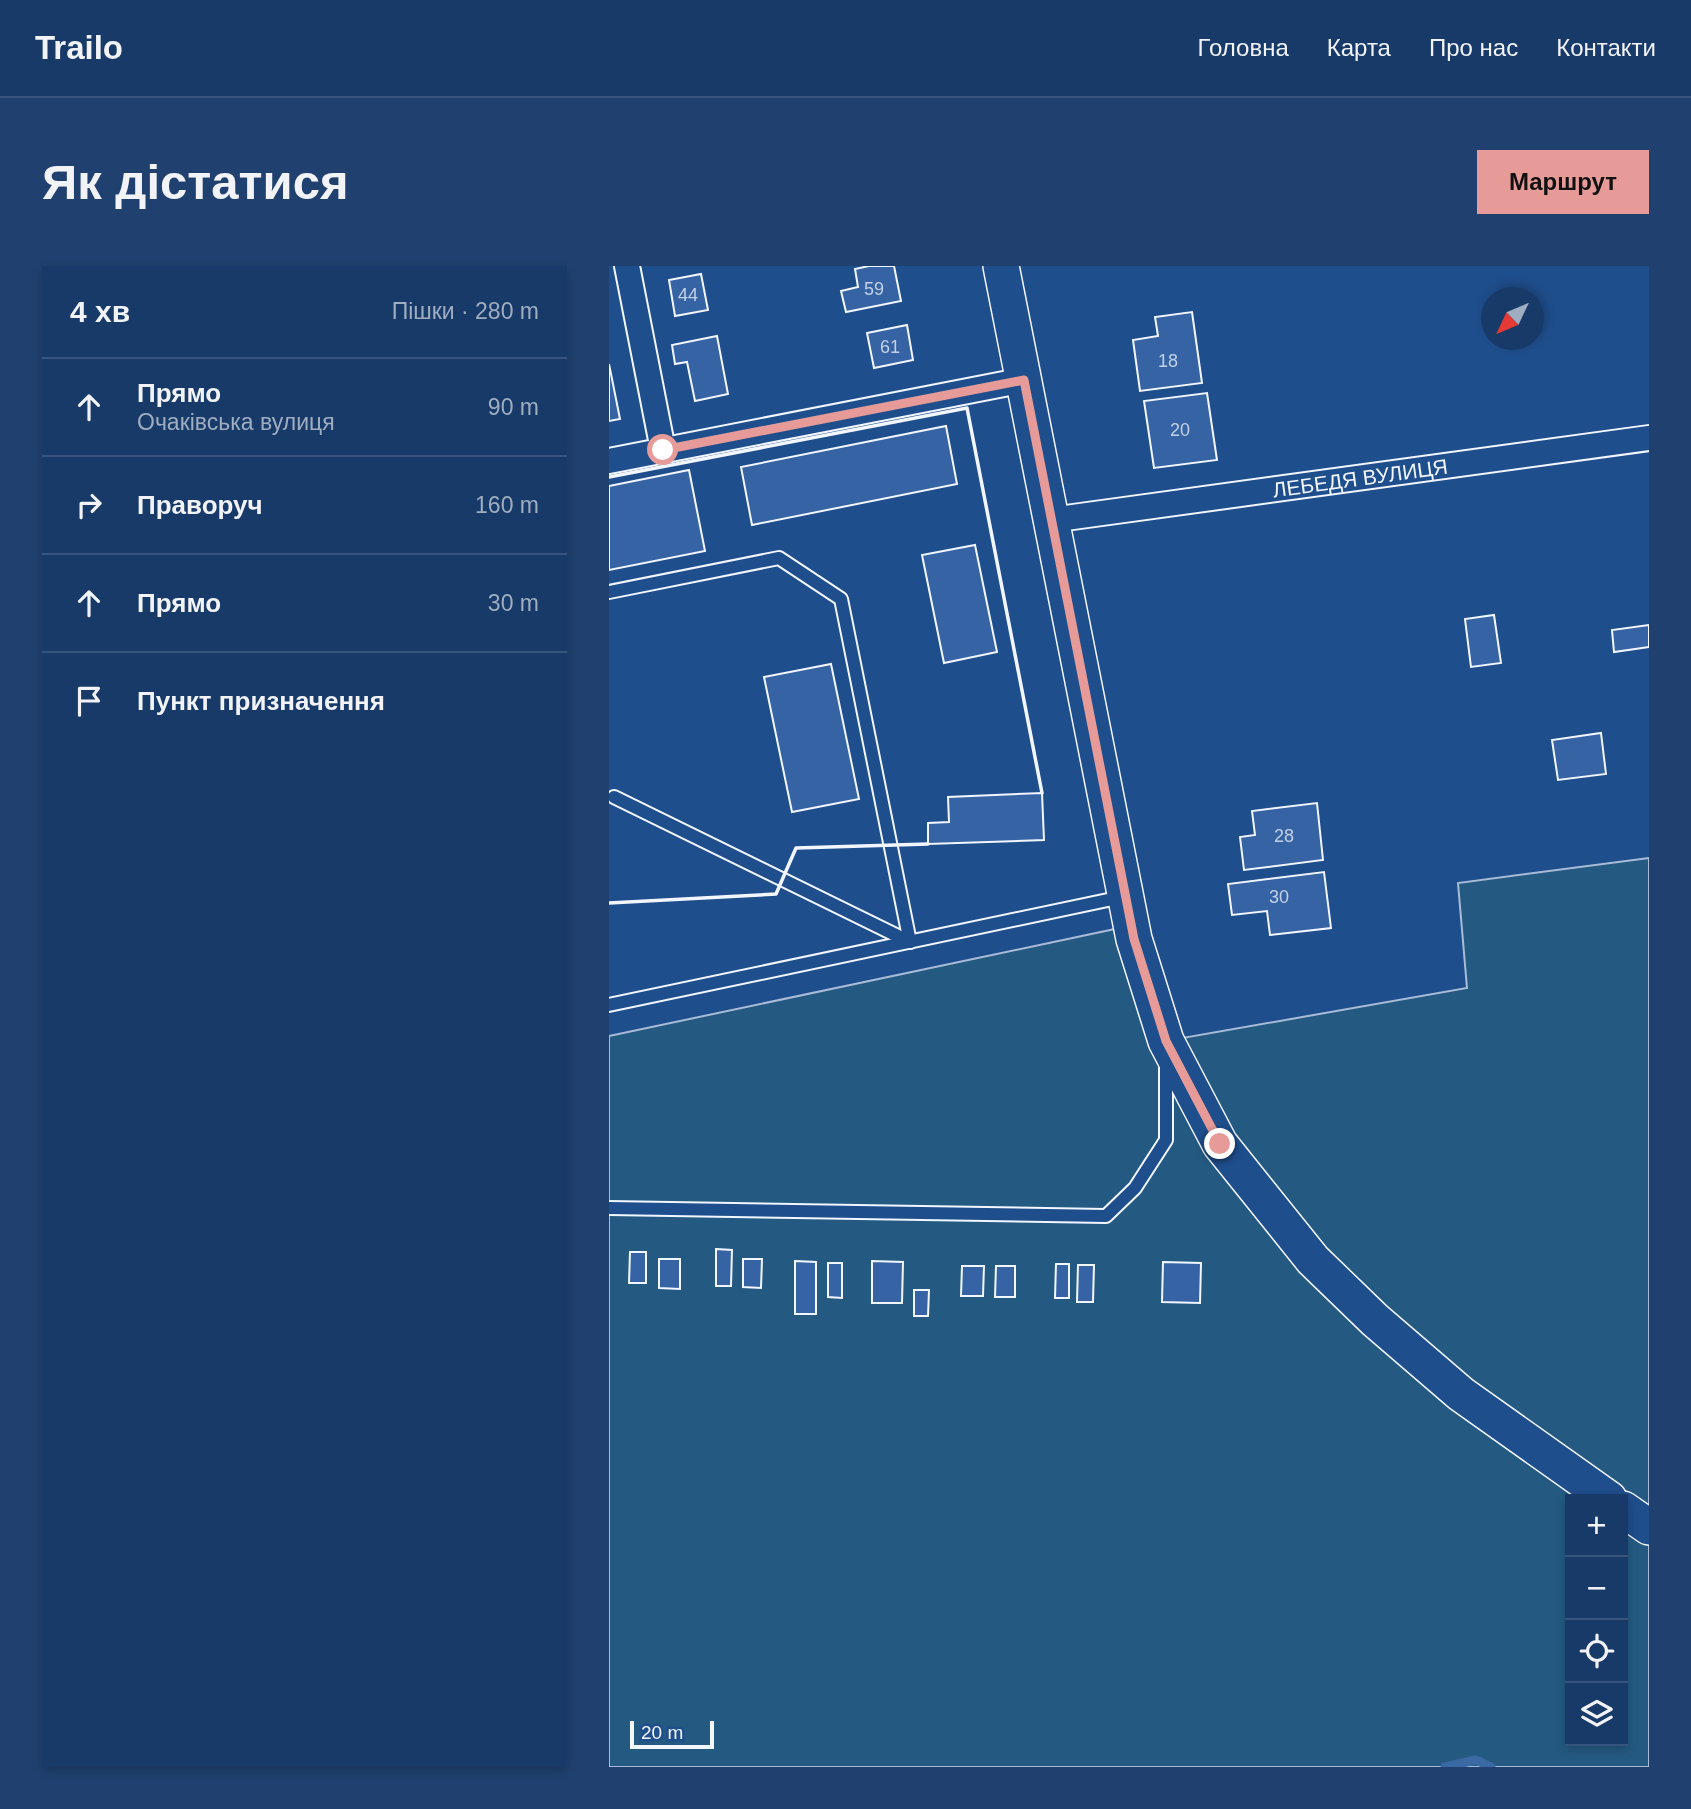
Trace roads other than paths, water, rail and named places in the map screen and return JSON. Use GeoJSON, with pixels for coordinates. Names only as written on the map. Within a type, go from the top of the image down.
{"type":"FeatureCollection","features":[{"type":"Feature","properties":{"kind":"street"},"geometry":{"type":"LineString","coordinates":[[627,266],[663,450]]}},
{"type":"Feature","properties":{"kind":"street"},"geometry":{"type":"LineString","coordinates":[[1001,266],[1024,380],[1060,518],[1134,939],[1166,1041],[1220,1144],[1313,1260],[1375,1320],[1461,1394],[1602,1494]]}},
{"type":"Feature","properties":{"kind":"street"},"geometry":{"type":"LineString","coordinates":[[609,461],[1024,380]]}},
{"type":"Feature","properties":{"kind":"street","name":"ЛЕБЕДЯ ВУЛИЦЯ"},"geometry":{"type":"LineString","coordinates":[[1060,518],[1649,438]]}},
{"type":"Feature","properties":{"kind":"street"},"geometry":{"type":"LineString","coordinates":[[1628,1512],[1649,1527]]}},
{"type":"Feature","properties":{"kind":"lane"},"geometry":{"type":"LineString","coordinates":[[609,592],[779,558],[841,599],[910,942]]}},
{"type":"Feature","properties":{"kind":"lane"},"geometry":{"type":"LineString","coordinates":[[614,797],[910,942]]}},
{"type":"Feature","properties":{"kind":"lane"},"geometry":{"type":"LineString","coordinates":[[609,1005],[1125,896]]}},
{"type":"Feature","properties":{"kind":"lane"},"geometry":{"type":"LineString","coordinates":[[609,1208],[1106,1216],[1135,1188],[1166,1140],[1166,1041]]}},
{"type":"Feature","properties":{"kind":"waterway"},"geometry":{"type":"LineString","coordinates":[[1445,1767],[1476,1760],[1491,1767]]}}]}
